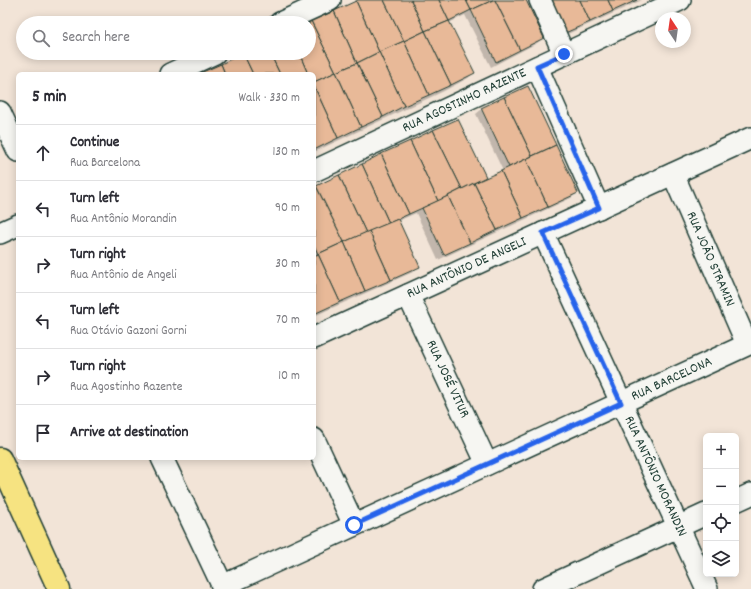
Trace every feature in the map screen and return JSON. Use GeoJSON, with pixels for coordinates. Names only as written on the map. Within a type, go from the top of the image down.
{"type":"FeatureCollection","features":[{"type":"Feature","properties":{"kind":"main road"},"geometry":{"type":"LineString","coordinates":[[0,459],[59,589]]}},
{"type":"Feature","properties":{"kind":"street"},"geometry":{"type":"LineString","coordinates":[[295,16],[330,0]]}},
{"type":"Feature","properties":{"kind":"street"},"geometry":{"type":"LineString","coordinates":[[540,0],[564,54]]}},
{"type":"Feature","properties":{"kind":"street","name":"RUA AGOSTINHO RAZENTE"},"geometry":{"type":"LineString","coordinates":[[316,170],[680,0]]}},
{"type":"Feature","properties":{"kind":"street"},"geometry":{"type":"LineString","coordinates":[[174,72],[200,60]]}},
{"type":"Feature","properties":{"kind":"street"},"geometry":{"type":"LineString","coordinates":[[537,66],[599,208]]}},
{"type":"Feature","properties":{"kind":"street"},"geometry":{"type":"LineString","coordinates":[[0,112],[16,145]]}},
{"type":"Feature","properties":{"kind":"street","name":"RUA ANTÔNIO DE ANGELI"},"geometry":{"type":"LineString","coordinates":[[316,337],[751,138]]}},
{"type":"Feature","properties":{"kind":"street","name":"RUA JOÃO STRAMIN"},"geometry":{"type":"LineString","coordinates":[[673,174],[749,344]]}},
{"type":"Feature","properties":{"kind":"street"},"geometry":{"type":"LineString","coordinates":[[0,233],[16,226]]}},
{"type":"Feature","properties":{"kind":"street","name":"RUA ANTÔNIO MORANDIN"},"geometry":{"type":"LineString","coordinates":[[543,233],[707,589]]}},
{"type":"Feature","properties":{"kind":"street","name":"RUA JOSÉ VITUR"},"geometry":{"type":"LineString","coordinates":[[408,295],[487,464]]}},
{"type":"Feature","properties":{"kind":"street","name":"RUA BARCELONA"},"geometry":{"type":"LineString","coordinates":[[223,588],[354,525],[749,344]]}},
{"type":"Feature","properties":{"kind":"street"},"geometry":{"type":"LineString","coordinates":[[316,443],[354,525]]}},
{"type":"Feature","properties":{"kind":"street"},"geometry":{"type":"LineString","coordinates":[[163,460],[223,588]]}},
{"type":"Feature","properties":{"kind":"street"},"geometry":{"type":"LineString","coordinates":[[739,500],[751,494]]}},
{"type":"Feature","properties":{"kind":"street"},"geometry":{"type":"LineString","coordinates":[[543,589],[703,515]]}},
{"type":"Feature","properties":{"kind":"building"},"geometry":{"type":"Polygon","coordinates":[[[384,0],[404,41],[379,52],[356,1],[384,0]]]}},
{"type":"Feature","properties":{"kind":"building"},"geometry":{"type":"Polygon","coordinates":[[[384,0],[411,0],[425,31],[404,41],[384,0]]]}},
{"type":"Feature","properties":{"kind":"building"},"geometry":{"type":"Polygon","coordinates":[[[411,0],[439,0],[449,21],[425,31],[411,0]]]}},
{"type":"Feature","properties":{"kind":"building"},"geometry":{"type":"Polygon","coordinates":[[[439,0],[466,0],[471,10],[449,21],[439,0]]]}},
{"type":"Feature","properties":{"kind":"building"},"geometry":{"type":"Polygon","coordinates":[[[466,0],[493,0],[471,10],[466,0]]]}},
{"type":"Feature","properties":{"kind":"building"},"geometry":{"type":"Polygon","coordinates":[[[495,0],[520,50],[496,62],[471,10],[495,0]]]}},
{"type":"Feature","properties":{"kind":"building"},"geometry":{"type":"Polygon","coordinates":[[[495,0],[526,0],[544,38],[520,50],[495,0]]]}},
{"type":"Feature","properties":{"kind":"building"},"geometry":{"type":"Polygon","coordinates":[[[550,0],[580,0],[590,22],[565,33],[550,0]]]}},
{"type":"Feature","properties":{"kind":"building"},"geometry":{"type":"Polygon","coordinates":[[[580,0],[608,0],[613,11],[590,22],[580,0]]]}},
{"type":"Feature","properties":{"kind":"building"},"geometry":{"type":"Polygon","coordinates":[[[608,0],[637,0],[613,11],[608,0]]]}},
{"type":"Feature","properties":{"kind":"building"},"geometry":{"type":"Polygon","coordinates":[[[356,1],[379,52],[357,63],[334,11],[356,1]]]}},
{"type":"Feature","properties":{"kind":"building"},"geometry":{"type":"Polygon","coordinates":[[[334,11],[357,63],[336,72],[316,31],[316,19],[334,11]]]}},
{"type":"Feature","properties":{"kind":"building"},"geometry":{"type":"Polygon","coordinates":[[[449,21],[475,73],[451,85],[425,31],[449,21]]]}},
{"type":"Feature","properties":{"kind":"building"},"geometry":{"type":"Polygon","coordinates":[[[316,31],[336,72],[316,81],[316,72],[307,72],[302,60],[316,60],[316,31]]]}},
{"type":"Feature","properties":{"kind":"building"},"geometry":{"type":"Polygon","coordinates":[[[425,31],[451,85],[429,95],[404,41],[425,31]]]}},
{"type":"Feature","properties":{"kind":"building"},"geometry":{"type":"Polygon","coordinates":[[[404,41],[429,95],[404,106],[379,52],[404,41]]]}},
{"type":"Feature","properties":{"kind":"building"},"geometry":{"type":"Polygon","coordinates":[[[379,52],[404,106],[383,117],[357,63],[379,52]]]}},
{"type":"Feature","properties":{"kind":"building"},"geometry":{"type":"Polygon","coordinates":[[[229,60],[246,60],[252,72],[224,72],[221,64],[229,60]]]}},
{"type":"Feature","properties":{"kind":"building"},"geometry":{"type":"Polygon","coordinates":[[[246,60],[273,60],[279,72],[252,72],[246,60]]]}},
{"type":"Feature","properties":{"kind":"building"},"geometry":{"type":"Polygon","coordinates":[[[273,60],[302,60],[307,72],[279,72],[273,60]]]}},
{"type":"Feature","properties":{"kind":"building"},"geometry":{"type":"Polygon","coordinates":[[[357,63],[383,117],[361,127],[336,72],[357,63]]]}},
{"type":"Feature","properties":{"kind":"building"},"geometry":{"type":"Polygon","coordinates":[[[221,64],[224,72],[203,72],[221,64]]]}},
{"type":"Feature","properties":{"kind":"building"},"geometry":{"type":"Polygon","coordinates":[[[336,72],[361,127],[338,138],[316,90],[316,81],[336,72]]]}},
{"type":"Feature","properties":{"kind":"building"},"geometry":{"type":"Polygon","coordinates":[[[528,86],[556,145],[532,156],[504,97],[528,86]]]}},
{"type":"Feature","properties":{"kind":"building"},"geometry":{"type":"Polygon","coordinates":[[[316,90],[338,138],[316,149],[316,90]]]}},
{"type":"Feature","properties":{"kind":"building"},"geometry":{"type":"Polygon","coordinates":[[[504,97],[532,156],[509,167],[481,108],[504,97]]]}},
{"type":"Feature","properties":{"kind":"building"},"geometry":{"type":"Polygon","coordinates":[[[458,119],[486,177],[462,189],[433,130],[458,119]]]}},
{"type":"Feature","properties":{"kind":"building"},"geometry":{"type":"Polygon","coordinates":[[[433,130],[462,189],[438,201],[410,141],[433,130]]]}},
{"type":"Feature","properties":{"kind":"building"},"geometry":{"type":"Polygon","coordinates":[[[410,141],[438,201],[409,214],[381,154],[410,141]]]}},
{"type":"Feature","properties":{"kind":"building"},"geometry":{"type":"Polygon","coordinates":[[[556,145],[578,193],[548,207],[526,159],[556,145]]]}},
{"type":"Feature","properties":{"kind":"building"},"geometry":{"type":"Polygon","coordinates":[[[381,154],[409,214],[389,223],[362,164],[381,154]]]}},
{"type":"Feature","properties":{"kind":"building"},"geometry":{"type":"Polygon","coordinates":[[[526,159],[548,207],[523,218],[501,171],[526,159]]]}},
{"type":"Feature","properties":{"kind":"building"},"geometry":{"type":"Polygon","coordinates":[[[362,164],[389,223],[366,233],[339,175],[362,164]]]}},
{"type":"Feature","properties":{"kind":"building"},"geometry":{"type":"Polygon","coordinates":[[[501,171],[523,218],[497,230],[474,183],[501,171]]]}},
{"type":"Feature","properties":{"kind":"building"},"geometry":{"type":"Polygon","coordinates":[[[339,175],[366,233],[344,242],[316,186],[339,175]]]}},
{"type":"Feature","properties":{"kind":"building"},"geometry":{"type":"Polygon","coordinates":[[[474,183],[497,230],[470,243],[448,196],[474,183]]]}},
{"type":"Feature","properties":{"kind":"building"},"geometry":{"type":"Polygon","coordinates":[[[316,186],[344,242],[318,254],[316,250],[316,186]]]}},
{"type":"Feature","properties":{"kind":"building"},"geometry":{"type":"Polygon","coordinates":[[[448,196],[470,243],[444,255],[422,208],[448,196]]]}},
{"type":"Feature","properties":{"kind":"building"},"geometry":{"type":"Polygon","coordinates":[[[398,219],[420,267],[391,280],[369,231],[398,219]]]}},
{"type":"Feature","properties":{"kind":"building"},"geometry":{"type":"Polygon","coordinates":[[[369,231],[391,280],[365,291],[344,242],[369,231]]]}},
{"type":"Feature","properties":{"kind":"building"},"geometry":{"type":"Polygon","coordinates":[[[344,242],[365,291],[340,302],[318,254],[344,242]]]}},
{"type":"Feature","properties":{"kind":"building"},"geometry":{"type":"Polygon","coordinates":[[[318,254],[340,302],[316,313],[316,255],[318,254]]]}},
{"type":"Feature","properties":{"kind":"route"},"geometry":{"type":"LineString","coordinates":[[354,525],[621,403],[543,233],[599,208],[537,66],[564,54]]}}]}
